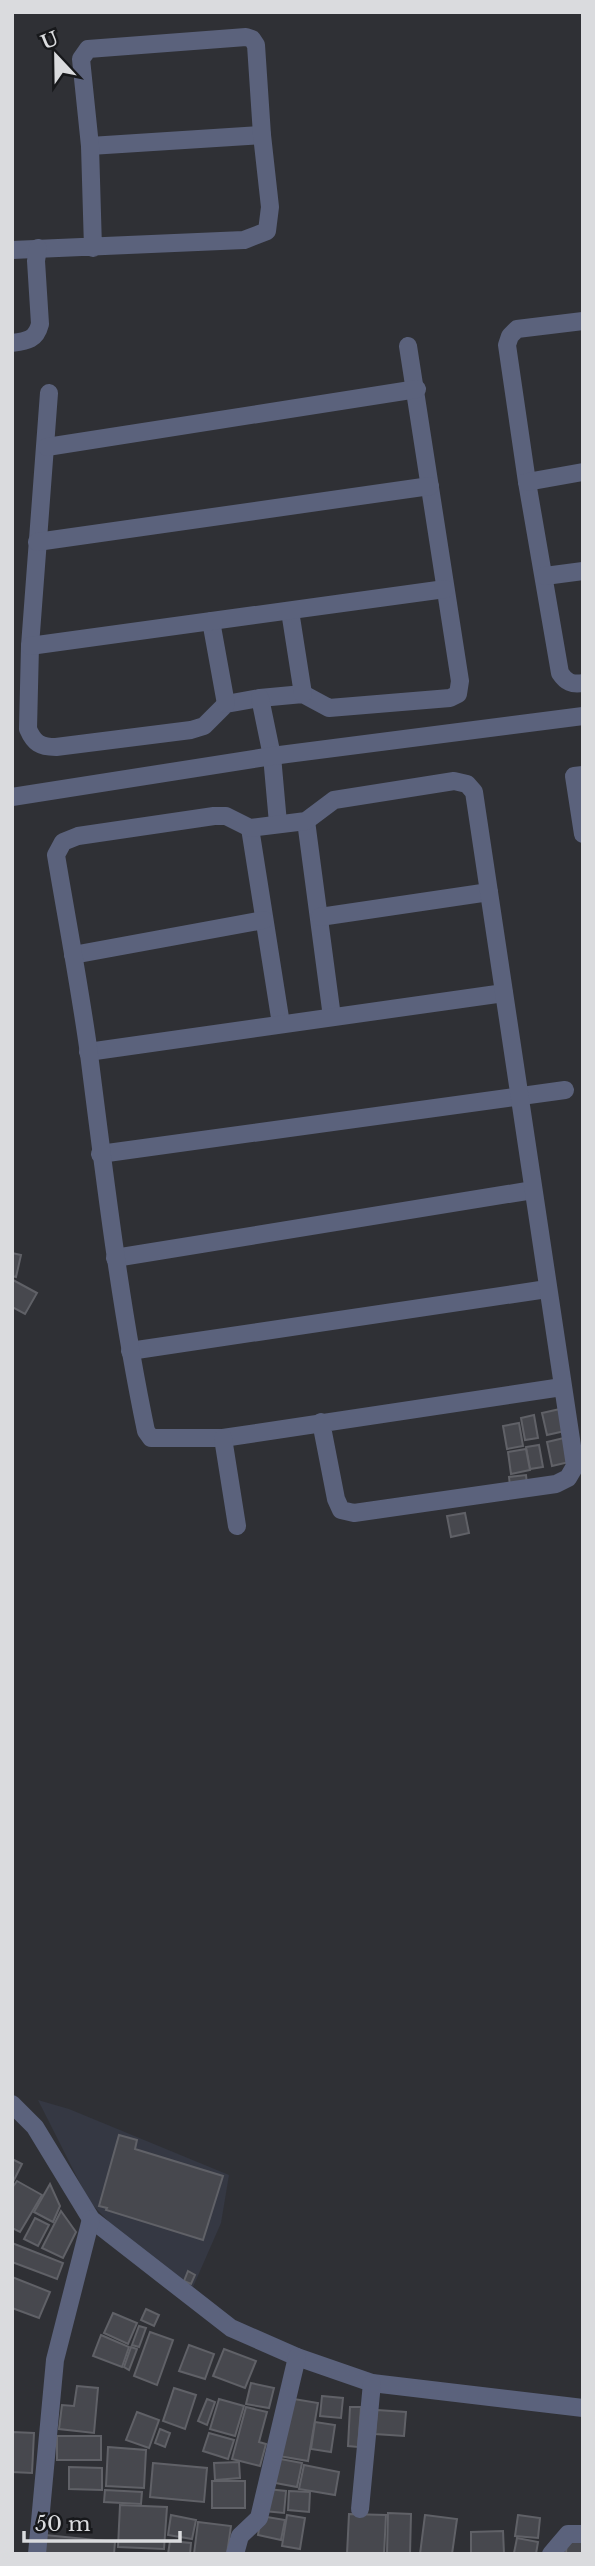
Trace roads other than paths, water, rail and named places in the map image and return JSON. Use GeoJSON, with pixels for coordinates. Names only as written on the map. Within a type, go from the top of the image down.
{"type":"FeatureCollection","features":[{"type":"Feature","properties":{"kind":"street"},"geometry":{"type":"LineString","coordinates":[[12,250],[93,248],[244,240],[267,231],[270,208],[256,45],[252,39],[246,37],[88,49],[81,59],[90,146],[93,248]]}},
{"type":"Feature","properties":{"kind":"street"},"geometry":{"type":"LineString","coordinates":[[90,146],[262,135]]}},
{"type":"Feature","properties":{"kind":"street"},"geometry":{"type":"LineString","coordinates":[[12,343],[30,341],[37,334],[40,324],[36,261],[38,248]]}},
{"type":"Feature","properties":{"kind":"street"},"geometry":{"type":"LineString","coordinates":[[583,321],[517,329],[510,336],[507,345],[527,482],[560,673],[565,681],[583,683]]}},
{"type":"Feature","properties":{"kind":"street"},"geometry":{"type":"LineString","coordinates":[[49,393],[30,646],[28,729],[33,741],[44,747],[191,730],[204,726],[226,705],[260,698],[303,694],[329,708],[450,698],[458,694],[460,681],[417,389],[408,345]]}},
{"type":"Feature","properties":{"kind":"street"},"geometry":{"type":"LineString","coordinates":[[47,447],[417,389]]}},
{"type":"Feature","properties":{"kind":"street"},"geometry":{"type":"LineString","coordinates":[[527,482],[583,472]]}},
{"type":"Feature","properties":{"kind":"street"},"geometry":{"type":"LineString","coordinates":[[37,541],[430,486]]}},
{"type":"Feature","properties":{"kind":"street"},"geometry":{"type":"LineString","coordinates":[[545,576],[583,571]]}},
{"type":"Feature","properties":{"kind":"street"},"geometry":{"type":"LineString","coordinates":[[30,646],[445,589]]}},
{"type":"Feature","properties":{"kind":"street"},"geometry":{"type":"LineString","coordinates":[[290,611],[303,694]]}},
{"type":"Feature","properties":{"kind":"street"},"geometry":{"type":"LineString","coordinates":[[211,621],[226,705]]}},
{"type":"Feature","properties":{"kind":"street"},"geometry":{"type":"LineString","coordinates":[[260,698],[272,756],[278,823]]}},
{"type":"Feature","properties":{"kind":"street"},"geometry":{"type":"LineString","coordinates":[[12,797],[272,756],[583,716]]}},
{"type":"Feature","properties":{"kind":"street"},"geometry":{"type":"LineString","coordinates":[[583,775],[574,776],[583,834]]}},
{"type":"Feature","properties":{"kind":"street"},"geometry":{"type":"LineString","coordinates":[[321,1422],[335,1499],[341,1510],[354,1513],[556,1484],[568,1478],[575,1466],[474,792],[467,783],[454,781],[334,800],[306,821],[250,828],[226,816],[214,816],[78,836],[62,842],[56,855],[88,1052],[115,1258],[146,1431],[151,1438],[223,1438],[321,1422],[562,1387]]}},
{"type":"Feature","properties":{"kind":"street"},"geometry":{"type":"LineString","coordinates":[[306,821],[332,1017]]}},
{"type":"Feature","properties":{"kind":"street"},"geometry":{"type":"LineString","coordinates":[[250,828],[281,1024]]}},
{"type":"Feature","properties":{"kind":"street"},"geometry":{"type":"LineString","coordinates":[[320,917],[489,892]]}},
{"type":"Feature","properties":{"kind":"street"},"geometry":{"type":"LineString","coordinates":[[73,954],[264,920]]}},
{"type":"Feature","properties":{"kind":"street"},"geometry":{"type":"LineString","coordinates":[[88,1052],[504,993]]}},
{"type":"Feature","properties":{"kind":"street"},"geometry":{"type":"LineString","coordinates":[[100,1154],[565,1090]]}},
{"type":"Feature","properties":{"kind":"street"},"geometry":{"type":"LineString","coordinates":[[115,1258],[533,1190]]}},
{"type":"Feature","properties":{"kind":"street"},"geometry":{"type":"LineString","coordinates":[[130,1351],[547,1289]]}},
{"type":"Feature","properties":{"kind":"street"},"geometry":{"type":"LineString","coordinates":[[223,1438],[237,1526]]}},
{"type":"Feature","properties":{"kind":"street"},"geometry":{"type":"LineString","coordinates":[[12,2104],[35,2127],[91,2219],[231,2328],[297,2357],[372,2383],[583,2408]]}},
{"type":"Feature","properties":{"kind":"street"},"geometry":{"type":"LineString","coordinates":[[37,2554],[55,2360],[91,2219]]}},
{"type":"Feature","properties":{"kind":"street"},"geometry":{"type":"LineString","coordinates":[[235,2554],[240,2536],[259,2518],[297,2357]]}},
{"type":"Feature","properties":{"kind":"street"},"geometry":{"type":"LineString","coordinates":[[360,2509],[372,2383]]}},
{"type":"Feature","properties":{"kind":"street"},"geometry":{"type":"LineString","coordinates":[[551,2554],[568,2534],[583,2534]]}}]}
